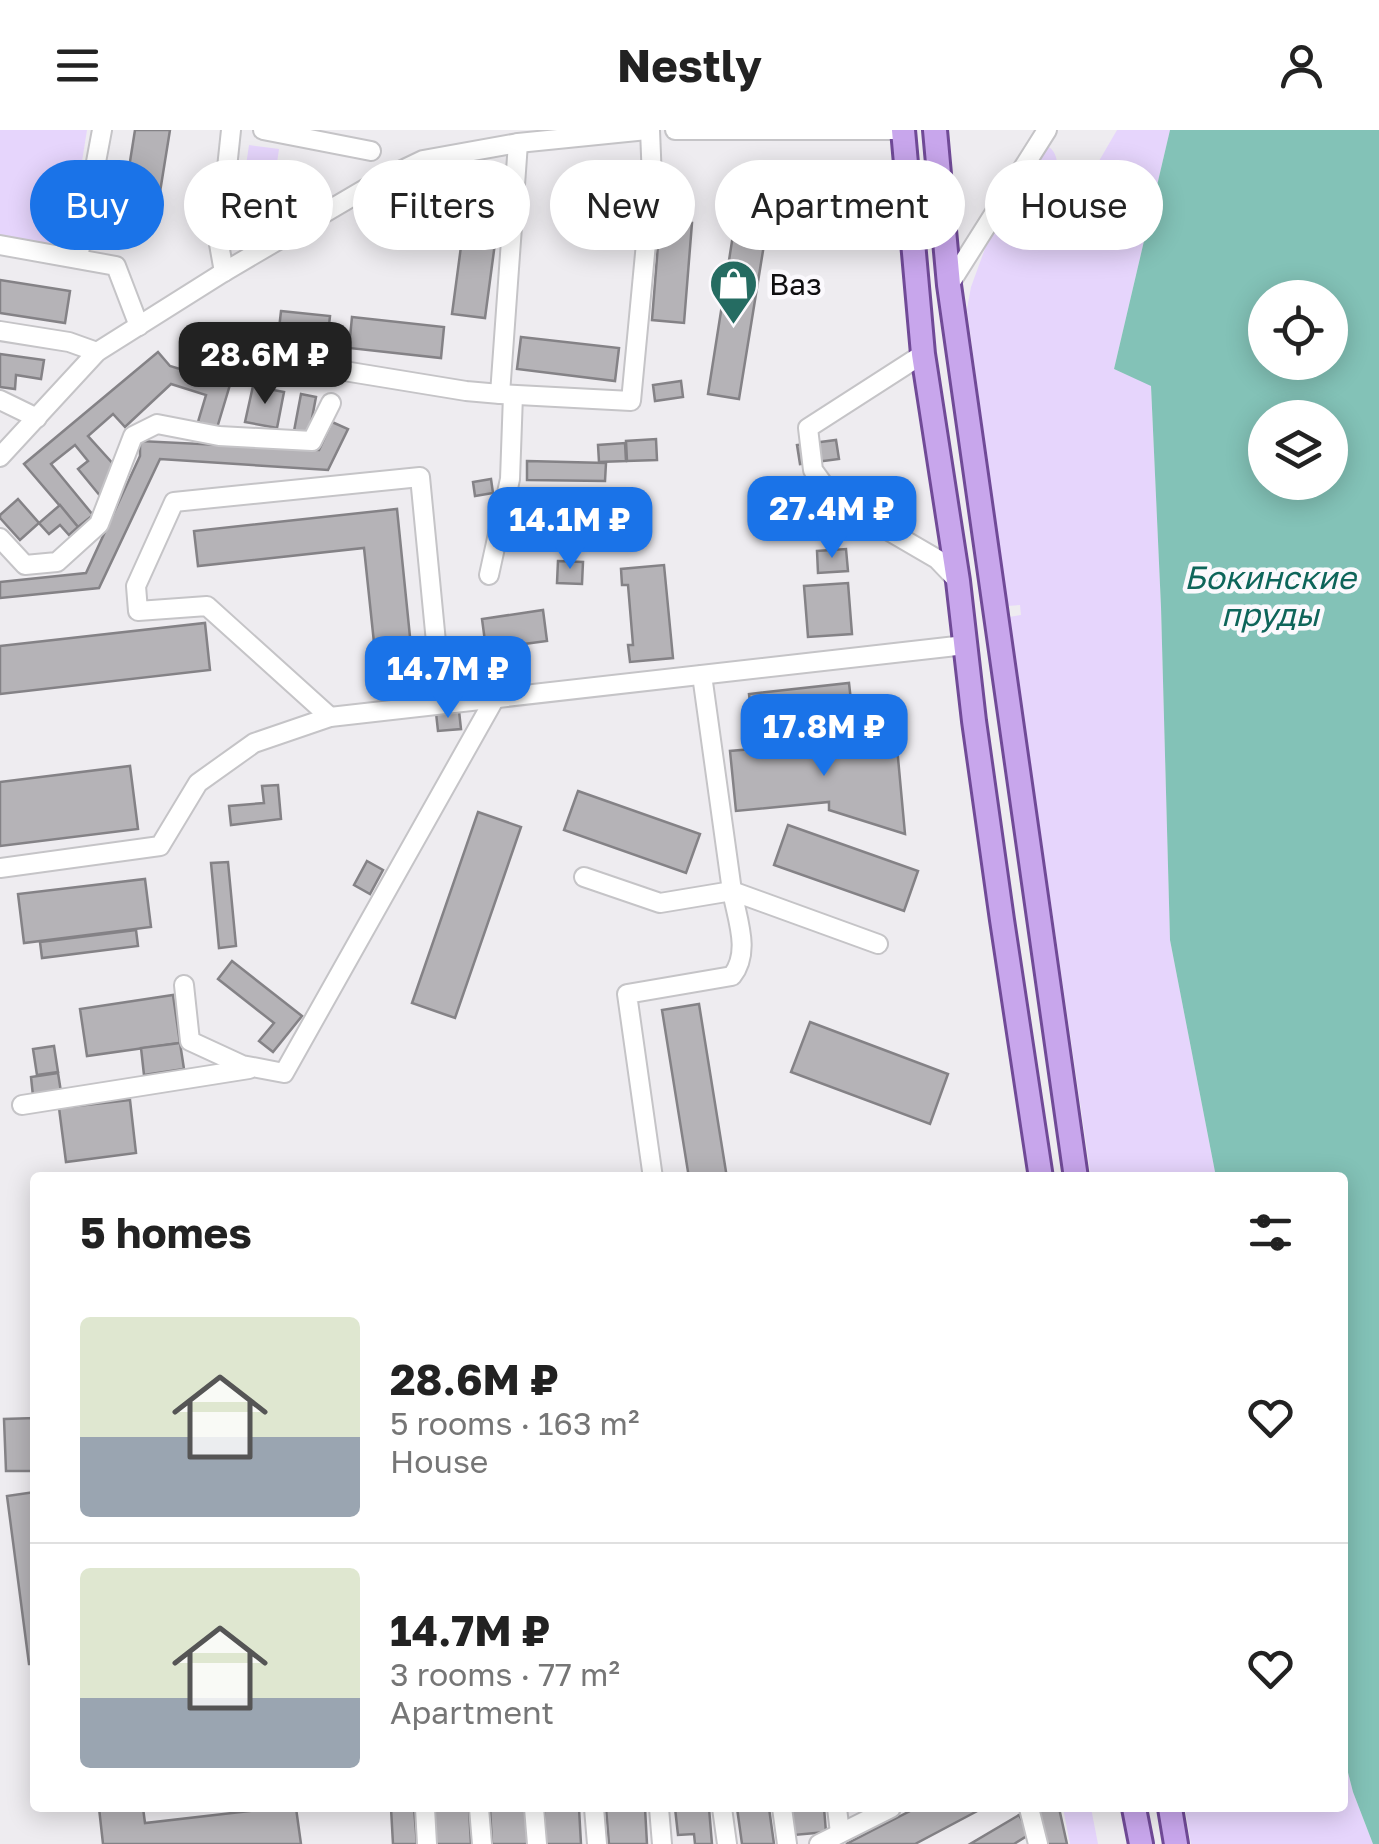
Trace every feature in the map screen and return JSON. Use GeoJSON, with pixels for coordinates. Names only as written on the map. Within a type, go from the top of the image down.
{"type":"FeatureCollection","features":[{"type":"Feature","properties":{"kind":"main road"},"geometry":{"type":"LineString","coordinates":[[903,130],[923,354],[1040,1172]]}},
{"type":"Feature","properties":{"kind":"main road"},"geometry":{"type":"LineString","coordinates":[[935,130],[948,285],[1075,1172]]}},
{"type":"Feature","properties":{"kind":"main road"},"geometry":{"type":"LineString","coordinates":[[1135,1812],[1141,1844]]}},
{"type":"Feature","properties":{"kind":"main road"},"geometry":{"type":"LineString","coordinates":[[1171,1812],[1176,1844]]}},
{"type":"Feature","properties":{"kind":"lane"},"geometry":{"type":"LineString","coordinates":[[78,258],[102,130]]}},
{"type":"Feature","properties":{"kind":"lane"},"geometry":{"type":"LineString","coordinates":[[224,272],[219,244],[231,130]]}},
{"type":"Feature","properties":{"kind":"lane"},"geometry":{"type":"LineString","coordinates":[[263,130],[371,151]]}},
{"type":"Feature","properties":{"kind":"lane"},"geometry":{"type":"LineString","coordinates":[[0,456],[97,352],[377,182],[423,160],[518,143],[648,130],[652,180],[631,402],[466,391],[277,360]]}},
{"type":"Feature","properties":{"kind":"lane"},"geometry":{"type":"LineString","coordinates":[[676,130],[903,130]]}},
{"type":"Feature","properties":{"kind":"lane"},"geometry":{"type":"LineString","coordinates":[[948,285],[1047,130]]}},
{"type":"Feature","properties":{"kind":"lane"},"geometry":{"type":"LineString","coordinates":[[489,575],[510,480],[507,394],[518,143]]}},
{"type":"Feature","properties":{"kind":"lane"},"geometry":{"type":"LineString","coordinates":[[0,245],[116,266],[140,326]]}},
{"type":"Feature","properties":{"kind":"lane"},"geometry":{"type":"LineString","coordinates":[[0,332],[69,342],[97,352]]}},
{"type":"Feature","properties":{"kind":"lane"},"geometry":{"type":"LineString","coordinates":[[923,354],[808,428],[812,470],[834,499],[937,559],[958,581]]}},
{"type":"Feature","properties":{"kind":"lane"},"geometry":{"type":"LineString","coordinates":[[0,400],[37,418]]}},
{"type":"Feature","properties":{"kind":"lane"},"geometry":{"type":"LineString","coordinates":[[0,538],[25,564],[57,562],[99,524],[133,436],[157,424],[218,436],[312,440],[330,403]]}},
{"type":"Feature","properties":{"kind":"lane"},"geometry":{"type":"LineString","coordinates":[[330,717],[208,606],[138,610],[136,586],[174,502],[420,476],[442,704]]}},
{"type":"Feature","properties":{"kind":"lane"},"geometry":{"type":"LineString","coordinates":[[0,868],[160,846],[198,782],[254,743],[330,717],[964,645]]}},
{"type":"Feature","properties":{"kind":"lane"},"geometry":{"type":"LineString","coordinates":[[652,1172],[627,994],[732,976],[743,955],[702,675]]}},
{"type":"Feature","properties":{"kind":"lane"},"geometry":{"type":"LineString","coordinates":[[184,985],[190,1041],[242,1065],[284,1073],[495,698]]}},
{"type":"Feature","properties":{"kind":"lane"},"geometry":{"type":"LineString","coordinates":[[584,877],[660,903],[732,892],[878,944]]}},
{"type":"Feature","properties":{"kind":"lane"},"geometry":{"type":"LineString","coordinates":[[22,1104],[256,1068]]}},
{"type":"Feature","properties":{"kind":"lane"},"geometry":{"type":"LineString","coordinates":[[424,1812],[427,1844]]}},
{"type":"Feature","properties":{"kind":"lane"},"geometry":{"type":"LineString","coordinates":[[479,1812],[482,1844]]}},
{"type":"Feature","properties":{"kind":"lane"},"geometry":{"type":"LineString","coordinates":[[534,1812],[537,1844]]}},
{"type":"Feature","properties":{"kind":"lane"},"geometry":{"type":"LineString","coordinates":[[594,1812],[597,1844]]}},
{"type":"Feature","properties":{"kind":"lane"},"geometry":{"type":"LineString","coordinates":[[659,1812],[662,1844]]}},
{"type":"Feature","properties":{"kind":"lane"},"geometry":{"type":"LineString","coordinates":[[723,1812],[727,1844]]}},
{"type":"Feature","properties":{"kind":"lane"},"geometry":{"type":"LineString","coordinates":[[783,1812],[787,1844]]}},
{"type":"Feature","properties":{"kind":"lane"},"geometry":{"type":"LineString","coordinates":[[837,1812],[840,1834]]}},
{"type":"Feature","properties":{"kind":"lane"},"geometry":{"type":"LineString","coordinates":[[819,1844],[884,1812]]}},
{"type":"Feature","properties":{"kind":"lane"},"geometry":{"type":"LineString","coordinates":[[1029,1812],[1033,1842]]}},
{"type":"Feature","properties":{"kind":"shaded area"},"geometry":{"type":"Polygon","coordinates":[[[0,130],[87,130],[82,160],[30,160],[30,243],[0,238],[0,130]]]}},
{"type":"Feature","properties":{"kind":"shaded area"},"geometry":{"type":"Polygon","coordinates":[[[1117,130],[1170,130],[1163,160],[1100,160],[1117,130]]]}},
{"type":"Feature","properties":{"kind":"shaded area"},"geometry":{"type":"Polygon","coordinates":[[[249,145],[279,149],[277,160],[247,160],[249,145]]]}},
{"type":"Feature","properties":{"kind":"shaded area"},"geometry":{"type":"Polygon","coordinates":[[[1046,145],[1056,160],[1032,160],[1046,145]]]}},
{"type":"Feature","properties":{"kind":"shaded area"},"geometry":{"type":"Polygon","coordinates":[[[985,248],[1142,250],[1114,369],[1151,385],[1170,940],[1215,1172],[1090,1172],[1009,617],[1021,615],[1020,605],[1007,606],[967,309],[985,248]]]}},
{"type":"Feature","properties":{"kind":"shaded area"},"geometry":{"type":"Polygon","coordinates":[[[1348,1772],[1373,1844],[1191,1844],[1186,1812],[1348,1812],[1348,1772]]]}},
{"type":"Feature","properties":{"kind":"shaded area"},"geometry":{"type":"Polygon","coordinates":[[[1064,1812],[1092,1812],[1098,1844],[1070,1844],[1064,1812]]]}},
{"type":"Feature","properties":{"kind":"water","name":"Бокинские пруды"},"geometry":{"type":"Polygon","coordinates":[[[1170,130],[1379,130],[1379,1844],[1373,1844],[1348,1772],[1348,1172],[1215,1172],[1170,940],[1151,386],[1114,369],[1142,250],[1163,250],[1163,160],[1170,130]]]}},
{"type":"Feature","properties":{"kind":"building"},"geometry":{"type":"Polygon","coordinates":[[[135,130],[170,130],[164,167],[164,160],[130,160],[135,130]]]}},
{"type":"Feature","properties":{"kind":"building"},"geometry":{"type":"Polygon","coordinates":[[[461,250],[494,250],[485,318],[452,314],[461,250]]]}},
{"type":"Feature","properties":{"kind":"building"},"geometry":{"type":"Polygon","coordinates":[[[658,250],[690,250],[684,323],[652,320],[658,250]]]}},
{"type":"Feature","properties":{"kind":"building"},"geometry":{"type":"Polygon","coordinates":[[[731,250],[763,250],[739,399],[708,394],[731,250]]]}},
{"type":"Feature","properties":{"kind":"building"},"geometry":{"type":"Polygon","coordinates":[[[0,280],[70,291],[65,323],[0,313],[0,280]]]}},
{"type":"Feature","properties":{"kind":"building"},"geometry":{"type":"Polygon","coordinates":[[[281,311],[330,316],[327,344],[278,338],[281,311]]]}},
{"type":"Feature","properties":{"kind":"building"},"geometry":{"type":"Polygon","coordinates":[[[352,317],[444,327],[441,358],[349,348],[352,317]]]}},
{"type":"Feature","properties":{"kind":"building"},"geometry":{"type":"Polygon","coordinates":[[[521,337],[619,348],[615,381],[517,369],[521,337]]]}},
{"type":"Feature","properties":{"kind":"building"},"geometry":{"type":"Polygon","coordinates":[[[158,352],[170,366],[209,378],[211,371],[232,378],[217,428],[198,422],[206,395],[171,384],[125,427],[113,414],[88,436],[115,466],[101,497],[78,469],[88,461],[75,445],[51,464],[93,515],[78,527],[24,464],[158,352]]]}},
{"type":"Feature","properties":{"kind":"building"},"geometry":{"type":"Polygon","coordinates":[[[0,354],[44,360],[41,379],[16,375],[15,389],[0,387],[0,354]]]}},
{"type":"Feature","properties":{"kind":"building"},"geometry":{"type":"Polygon","coordinates":[[[681,381],[683,397],[655,401],[653,385],[681,381]]]}},
{"type":"Feature","properties":{"kind":"building"},"geometry":{"type":"Polygon","coordinates":[[[253,386],[284,392],[277,428],[245,422],[253,386]]]}},
{"type":"Feature","properties":{"kind":"building"},"geometry":{"type":"Polygon","coordinates":[[[301,394],[316,397],[309,434],[294,431],[301,394]]]}},
{"type":"Feature","properties":{"kind":"building"},"geometry":{"type":"Polygon","coordinates":[[[332,422],[348,429],[328,470],[160,459],[99,588],[0,598],[0,582],[86,573],[140,456],[140,441],[319,450],[332,422]]]}},
{"type":"Feature","properties":{"kind":"building"},"geometry":{"type":"Polygon","coordinates":[[[656,439],[657,460],[627,461],[626,441],[656,439]]]}},
{"type":"Feature","properties":{"kind":"building"},"geometry":{"type":"Polygon","coordinates":[[[836,440],[839,459],[800,464],[797,445],[836,440]]]}},
{"type":"Feature","properties":{"kind":"building"},"geometry":{"type":"Polygon","coordinates":[[[625,443],[626,461],[599,462],[598,445],[625,443]]]}},
{"type":"Feature","properties":{"kind":"building"},"geometry":{"type":"Polygon","coordinates":[[[527,461],[606,463],[605,481],[527,480],[527,461]]]}},
{"type":"Feature","properties":{"kind":"building"},"geometry":{"type":"Polygon","coordinates":[[[491,479],[493,493],[475,496],[473,482],[491,479]]]}},
{"type":"Feature","properties":{"kind":"building"},"geometry":{"type":"Polygon","coordinates":[[[804,494],[816,499],[827,526],[796,531],[790,497],[804,494]]]}},
{"type":"Feature","properties":{"kind":"building"},"geometry":{"type":"Polygon","coordinates":[[[18,499],[39,523],[20,540],[0,518],[18,499]]]}},
{"type":"Feature","properties":{"kind":"building"},"geometry":{"type":"Polygon","coordinates":[[[60,505],[78,527],[69,535],[60,525],[49,534],[39,523],[60,505]]]}},
{"type":"Feature","properties":{"kind":"building"},"geometry":{"type":"Polygon","coordinates":[[[397,509],[415,686],[379,690],[364,548],[198,566],[194,531],[397,509]]]}},
{"type":"Feature","properties":{"kind":"building"},"geometry":{"type":"Polygon","coordinates":[[[846,549],[848,571],[818,573],[817,551],[846,549]]]}},
{"type":"Feature","properties":{"kind":"building"},"geometry":{"type":"Polygon","coordinates":[[[558,561],[583,562],[582,584],[557,583],[558,561]]]}},
{"type":"Feature","properties":{"kind":"building"},"geometry":{"type":"Polygon","coordinates":[[[664,565],[673,658],[630,662],[628,645],[633,645],[628,585],[622,585],[621,569],[664,565]]]}},
{"type":"Feature","properties":{"kind":"building"},"geometry":{"type":"Polygon","coordinates":[[[848,583],[852,634],[808,637],[804,586],[848,583]]]}},
{"type":"Feature","properties":{"kind":"building"},"geometry":{"type":"Polygon","coordinates":[[[543,610],[547,641],[486,649],[482,619],[543,610]]]}},
{"type":"Feature","properties":{"kind":"building"},"geometry":{"type":"Polygon","coordinates":[[[205,623],[210,670],[0,694],[0,646],[205,623]]]}},
{"type":"Feature","properties":{"kind":"building"},"geometry":{"type":"Polygon","coordinates":[[[849,683],[853,719],[753,729],[749,694],[849,683]]]}},
{"type":"Feature","properties":{"kind":"building"},"geometry":{"type":"Polygon","coordinates":[[[459,711],[461,729],[438,731],[436,713],[459,711]]]}},
{"type":"Feature","properties":{"kind":"building"},"geometry":{"type":"Polygon","coordinates":[[[896,736],[905,834],[829,810],[829,802],[736,811],[730,751],[896,736]]]}},
{"type":"Feature","properties":{"kind":"building"},"geometry":{"type":"Polygon","coordinates":[[[130,766],[138,829],[0,846],[0,782],[130,766]]]}},
{"type":"Feature","properties":{"kind":"building"},"geometry":{"type":"Polygon","coordinates":[[[278,785],[281,819],[231,825],[229,806],[264,803],[262,786],[278,785]]]}},
{"type":"Feature","properties":{"kind":"building"},"geometry":{"type":"Polygon","coordinates":[[[578,791],[700,834],[686,873],[564,830],[578,791]]]}},
{"type":"Feature","properties":{"kind":"building"},"geometry":{"type":"Polygon","coordinates":[[[478,812],[521,827],[455,1018],[412,1003],[478,812]]]}},
{"type":"Feature","properties":{"kind":"building"},"geometry":{"type":"Polygon","coordinates":[[[788,825],[918,871],[904,911],[774,865],[788,825]]]}},
{"type":"Feature","properties":{"kind":"building"},"geometry":{"type":"Polygon","coordinates":[[[367,861],[383,870],[370,894],[354,885],[367,861]]]}},
{"type":"Feature","properties":{"kind":"building"},"geometry":{"type":"Polygon","coordinates":[[[228,862],[236,946],[219,948],[211,863],[228,862]]]}},
{"type":"Feature","properties":{"kind":"building"},"geometry":{"type":"Polygon","coordinates":[[[145,879],[151,927],[24,943],[18,894],[145,879]]]}},
{"type":"Feature","properties":{"kind":"building"},"geometry":{"type":"Polygon","coordinates":[[[136,930],[138,946],[42,958],[40,942],[136,930]]]}},
{"type":"Feature","properties":{"kind":"building"},"geometry":{"type":"Polygon","coordinates":[[[232,961],[302,1016],[273,1052],[259,1041],[274,1023],[218,979],[232,961]]]}},
{"type":"Feature","properties":{"kind":"building"},"geometry":{"type":"Polygon","coordinates":[[[173,995],[180,1043],[87,1056],[80,1009],[173,995]]]}},
{"type":"Feature","properties":{"kind":"building"},"geometry":{"type":"Polygon","coordinates":[[[699,1004],[726,1172],[688,1172],[662,1010],[699,1004]]]}},
{"type":"Feature","properties":{"kind":"building"},"geometry":{"type":"Polygon","coordinates":[[[810,1022],[948,1074],[930,1124],[791,1072],[810,1022]]]}},
{"type":"Feature","properties":{"kind":"building"},"geometry":{"type":"Polygon","coordinates":[[[180,1043],[184,1069],[144,1075],[141,1048],[180,1043]]]}},
{"type":"Feature","properties":{"kind":"building"},"geometry":{"type":"Polygon","coordinates":[[[54,1046],[58,1072],[37,1075],[33,1049],[54,1046]]]}},
{"type":"Feature","properties":{"kind":"building"},"geometry":{"type":"Polygon","coordinates":[[[58,1073],[61,1092],[33,1096],[31,1077],[58,1073]]]}},
{"type":"Feature","properties":{"kind":"building"},"geometry":{"type":"Polygon","coordinates":[[[130,1100],[136,1153],[66,1162],[59,1108],[130,1100]]]}},
{"type":"Feature","properties":{"kind":"building"},"geometry":{"type":"Polygon","coordinates":[[[30,1418],[30,1471],[6,1471],[4,1419],[30,1418]]]}},
{"type":"Feature","properties":{"kind":"building"},"geometry":{"type":"Polygon","coordinates":[[[30,1493],[30,1664],[29,1664],[7,1496],[30,1493]]]}},
{"type":"Feature","properties":{"kind":"building"},"geometry":{"type":"Polygon","coordinates":[[[99,1812],[144,1812],[145,1823],[241,1812],[297,1812],[301,1844],[103,1844],[99,1812]]]}},
{"type":"Feature","properties":{"kind":"building"},"geometry":{"type":"Polygon","coordinates":[[[391,1812],[414,1812],[417,1844],[393,1844],[391,1812]]]}},
{"type":"Feature","properties":{"kind":"building"},"geometry":{"type":"Polygon","coordinates":[[[433,1812],[469,1812],[471,1844],[436,1844],[433,1812]]]}},
{"type":"Feature","properties":{"kind":"building"},"geometry":{"type":"Polygon","coordinates":[[[490,1812],[525,1812],[528,1844],[492,1844],[490,1812]]]}},
{"type":"Feature","properties":{"kind":"building"},"geometry":{"type":"Polygon","coordinates":[[[544,1812],[579,1812],[581,1844],[546,1844],[544,1812]]]}},
{"type":"Feature","properties":{"kind":"building"},"geometry":{"type":"Polygon","coordinates":[[[606,1812],[645,1812],[647,1844],[609,1844],[606,1812]]]}},
{"type":"Feature","properties":{"kind":"building"},"geometry":{"type":"Polygon","coordinates":[[[675,1812],[709,1812],[712,1844],[695,1844],[694,1834],[678,1835],[675,1812]]]}},
{"type":"Feature","properties":{"kind":"building"},"geometry":{"type":"Polygon","coordinates":[[[738,1812],[770,1812],[774,1844],[742,1844],[738,1812]]]}},
{"type":"Feature","properties":{"kind":"building"},"geometry":{"type":"Polygon","coordinates":[[[791,1812],[824,1812],[826,1832],[794,1835],[791,1812]]]}},
{"type":"Feature","properties":{"kind":"building"},"geometry":{"type":"Polygon","coordinates":[[[908,1812],[975,1812],[915,1844],[846,1844],[908,1812]]]}},
{"type":"Feature","properties":{"kind":"building"},"geometry":{"type":"Polygon","coordinates":[[[1037,1812],[1060,1812],[1067,1844],[1045,1844],[1037,1812]]]}},
{"type":"Feature","properties":{"kind":"building"},"geometry":{"type":"Polygon","coordinates":[[[1019,1815],[1030,1834],[1014,1844],[970,1844],[1019,1815]]]}},
{"type":"Feature","properties":{"kind":"place","name":"Ваз"},"geometry":{"type":"Point","coordinates":[734,326]}}]}
